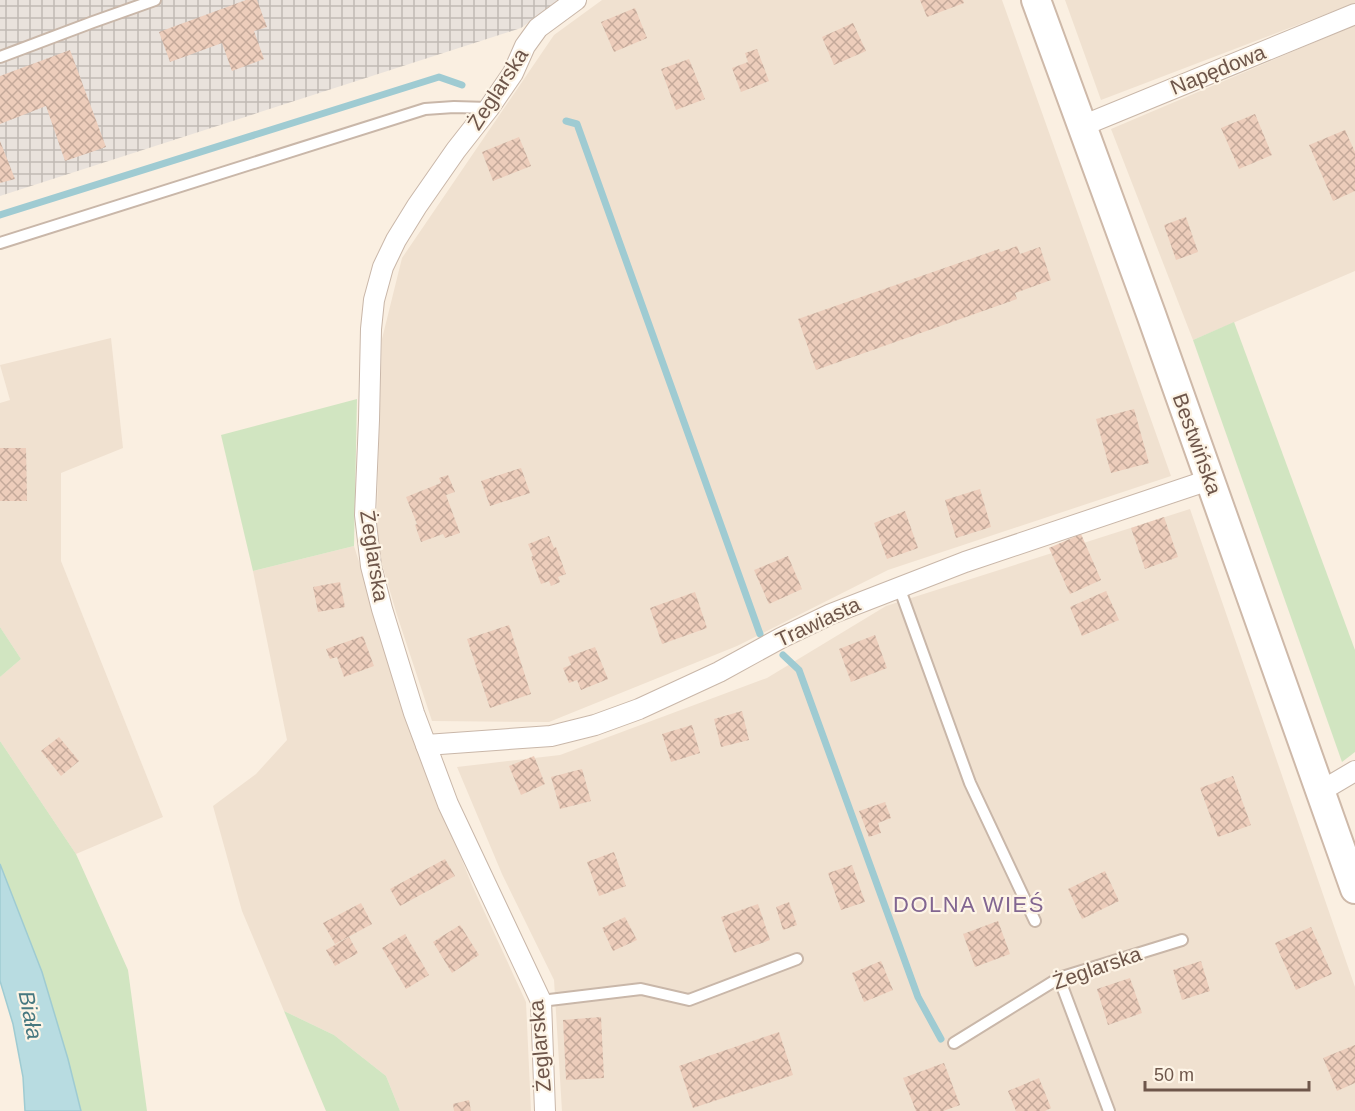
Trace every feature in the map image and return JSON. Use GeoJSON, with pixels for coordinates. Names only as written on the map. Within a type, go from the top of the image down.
{"type":"FeatureCollection","features":[{"type":"Feature","properties":{"kind":"street","name":"Żeglarska"},"geometry":{"type":"LineString","coordinates":[[545,1111],[541,1001],[448,804],[414,713],[371,566],[365,515],[371,329],[374,300],[383,267],[417,206],[513,73],[525,46],[538,28],[576,0]]}},
{"type":"Feature","properties":{"kind":"street","name":"Bestwińska"},"geometry":{"type":"LineString","coordinates":[[1036,0],[1355,889]]}},
{"type":"Feature","properties":{"kind":"street","name":"Napędowa"},"geometry":{"type":"LineString","coordinates":[[1082,126],[1355,14]]}},
{"type":"Feature","properties":{"kind":"street","name":"Trawiasta"},"geometry":{"type":"LineString","coordinates":[[426,745],[551,736],[595,725],[639,709],[719,672],[831,614],[965,562],[1209,480]]}},
{"type":"Feature","properties":{"kind":"street"},"geometry":{"type":"LineString","coordinates":[[1319,789],[1334,784],[1355,771]]}},
{"type":"Feature","properties":{"kind":"lane"},"geometry":{"type":"LineString","coordinates":[[0,57],[148,1]]}},
{"type":"Feature","properties":{"kind":"lane"},"geometry":{"type":"LineString","coordinates":[[0,243],[425,109],[489,108]]}},
{"type":"Feature","properties":{"kind":"lane"},"geometry":{"type":"LineString","coordinates":[[899,587],[970,783],[1035,921]]}},
{"type":"Feature","properties":{"kind":"lane","name":"Żeglarska"},"geometry":{"type":"LineString","coordinates":[[954,1043],[1059,978],[1182,940]]}},
{"type":"Feature","properties":{"kind":"lane"},"geometry":{"type":"LineString","coordinates":[[541,1001],[641,989],[689,1000],[797,959]]}},
{"type":"Feature","properties":{"kind":"lane"},"geometry":{"type":"LineString","coordinates":[[1059,978],[1109,1111]]}},
{"type":"Feature","properties":{"kind":"shaded area"},"geometry":{"type":"Polygon","coordinates":[[[0,0],[559,0],[521,28],[0,196],[0,0]]]}},
{"type":"Feature","properties":{"kind":"shaded area"},"geometry":{"type":"Polygon","coordinates":[[[602,0],[1002,0],[1171,476],[888,570],[737,646],[549,722],[432,721],[376,543],[382,339],[402,258],[554,35],[602,0]]]}},
{"type":"Feature","properties":{"kind":"shaded area"},"geometry":{"type":"Polygon","coordinates":[[[1065,0],[1355,0],[1355,3],[1101,100],[1065,0]]]}},
{"type":"Feature","properties":{"kind":"shaded area"},"geometry":{"type":"Polygon","coordinates":[[[1355,25],[1355,271],[1193,340],[1111,129],[1355,25]]]}},
{"type":"Feature","properties":{"kind":"shaded area"},"geometry":{"type":"Polygon","coordinates":[[[111,338],[123,448],[61,473],[61,561],[163,817],[76,854],[0,741],[0,677],[21,659],[0,627],[0,403],[10,400],[0,365],[111,338]]]}},
{"type":"Feature","properties":{"kind":"shaded area"},"geometry":{"type":"Polygon","coordinates":[[[1190,509],[1355,987],[1355,1111],[562,1111],[554,980],[502,874],[457,767],[560,755],[767,678],[886,606],[1190,509]]]}},
{"type":"Feature","properties":{"kind":"shaded area"},"geometry":{"type":"Polygon","coordinates":[[[354,546],[420,755],[472,885],[526,1002],[531,1111],[400,1111],[386,1076],[334,1035],[284,1011],[242,911],[213,806],[256,774],[287,740],[253,571],[354,546]]]}},
{"type":"Feature","properties":{"kind":"green space"},"geometry":{"type":"Polygon","coordinates":[[[1234,322],[1355,650],[1355,752],[1342,762],[1193,340],[1234,322]]]}},
{"type":"Feature","properties":{"kind":"green space"},"geometry":{"type":"Polygon","coordinates":[[[357,399],[354,546],[253,571],[221,435],[357,399]]]}},
{"type":"Feature","properties":{"kind":"green space"},"geometry":{"type":"Polygon","coordinates":[[[0,627],[21,659],[0,677],[0,627]]]}},
{"type":"Feature","properties":{"kind":"green space"},"geometry":{"type":"Polygon","coordinates":[[[0,741],[76,854],[128,970],[147,1111],[81,1111],[42,972],[0,864],[0,741]]]}},
{"type":"Feature","properties":{"kind":"green space"},"geometry":{"type":"Polygon","coordinates":[[[284,1011],[334,1035],[386,1076],[400,1111],[326,1111],[284,1011]]]}},
{"type":"Feature","properties":{"kind":"water","name":"Biała"},"geometry":{"type":"Polygon","coordinates":[[[0,864],[42,972],[81,1111],[25,1111],[23,1077],[13,1024],[0,981],[0,864]]]}},
{"type":"Feature","properties":{"kind":"building"},"geometry":{"type":"Polygon","coordinates":[[[246,0],[257,0],[267,27],[254,31],[264,59],[232,71],[222,43],[170,62],[159,32],[246,0]]]}},
{"type":"Feature","properties":{"kind":"building"},"geometry":{"type":"Polygon","coordinates":[[[920,0],[963,0],[964,3],[927,17],[920,0]]]}},
{"type":"Feature","properties":{"kind":"building"},"geometry":{"type":"Polygon","coordinates":[[[635,8],[647,38],[614,52],[601,22],[635,8]]]}},
{"type":"Feature","properties":{"kind":"building"},"geometry":{"type":"Polygon","coordinates":[[[853,23],[866,51],[834,65],[822,37],[853,23]]]}},
{"type":"Feature","properties":{"kind":"building"},"geometry":{"type":"Polygon","coordinates":[[[757,49],[769,81],[741,92],[732,68],[748,62],[745,53],[757,49]]]}},
{"type":"Feature","properties":{"kind":"building"},"geometry":{"type":"Polygon","coordinates":[[[70,50],[106,147],[65,161],[46,106],[0,124],[0,76],[70,50]]]}},
{"type":"Feature","properties":{"kind":"building"},"geometry":{"type":"Polygon","coordinates":[[[689,59],[705,99],[676,110],[661,69],[689,59]]]}},
{"type":"Feature","properties":{"kind":"building"},"geometry":{"type":"Polygon","coordinates":[[[1255,114],[1272,155],[1239,169],[1221,128],[1255,114]]]}},
{"type":"Feature","properties":{"kind":"building"},"geometry":{"type":"Polygon","coordinates":[[[1345,130],[1355,152],[1355,191],[1333,201],[1309,145],[1345,130]]]}},
{"type":"Feature","properties":{"kind":"building"},"geometry":{"type":"Polygon","coordinates":[[[519,137],[531,166],[493,181],[482,152],[519,137]]]}},
{"type":"Feature","properties":{"kind":"building"},"geometry":{"type":"Polygon","coordinates":[[[0,141],[15,179],[0,183],[0,141]]]}},
{"type":"Feature","properties":{"kind":"building"},"geometry":{"type":"Polygon","coordinates":[[[1186,217],[1198,252],[1176,260],[1164,225],[1186,217]]]}},
{"type":"Feature","properties":{"kind":"building"},"geometry":{"type":"Polygon","coordinates":[[[1017,246],[1020,254],[1040,247],[1051,280],[1015,293],[1017,299],[816,370],[798,319],[999,249],[1001,252],[1017,246]]]}},
{"type":"Feature","properties":{"kind":"building"},"geometry":{"type":"Polygon","coordinates":[[[1134,409],[1149,463],[1111,473],[1096,419],[1134,409]]]}},
{"type":"Feature","properties":{"kind":"building"},"geometry":{"type":"Polygon","coordinates":[[[0,448],[26,448],[27,501],[0,501],[0,448]]]}},
{"type":"Feature","properties":{"kind":"building"},"geometry":{"type":"Polygon","coordinates":[[[521,468],[530,493],[490,506],[481,481],[521,468]]]}},
{"type":"Feature","properties":{"kind":"building"},"geometry":{"type":"Polygon","coordinates":[[[448,475],[455,492],[446,495],[460,533],[445,538],[443,534],[421,542],[415,525],[417,524],[406,497],[441,483],[439,478],[448,475]]]}},
{"type":"Feature","properties":{"kind":"building"},"geometry":{"type":"Polygon","coordinates":[[[980,489],[991,527],[956,538],[945,500],[980,489]]]}},
{"type":"Feature","properties":{"kind":"building"},"geometry":{"type":"Polygon","coordinates":[[[905,511],[918,548],[887,559],[874,523],[905,511]]]}},
{"type":"Feature","properties":{"kind":"building"},"geometry":{"type":"Polygon","coordinates":[[[1164,517],[1178,557],[1145,569],[1131,528],[1164,517]]]}},
{"type":"Feature","properties":{"kind":"building"},"geometry":{"type":"Polygon","coordinates":[[[1081,534],[1101,580],[1070,594],[1049,548],[1081,534]]]}},
{"type":"Feature","properties":{"kind":"building"},"geometry":{"type":"Polygon","coordinates":[[[549,536],[554,548],[556,547],[566,574],[558,577],[560,582],[551,586],[549,581],[541,584],[528,544],[549,536]]]}},
{"type":"Feature","properties":{"kind":"building"},"geometry":{"type":"Polygon","coordinates":[[[788,556],[802,589],[769,604],[754,570],[788,556]]]}},
{"type":"Feature","properties":{"kind":"building"},"geometry":{"type":"Polygon","coordinates":[[[340,582],[345,607],[318,612],[313,587],[340,582]]]}},
{"type":"Feature","properties":{"kind":"building"},"geometry":{"type":"Polygon","coordinates":[[[1106,591],[1119,620],[1082,636],[1070,607],[1106,591]]]}},
{"type":"Feature","properties":{"kind":"building"},"geometry":{"type":"Polygon","coordinates":[[[695,592],[707,628],[662,644],[650,608],[695,592]]]}},
{"type":"Feature","properties":{"kind":"building"},"geometry":{"type":"Polygon","coordinates":[[[509,625],[531,694],[490,708],[467,639],[509,625]]]}},
{"type":"Feature","properties":{"kind":"building"},"geometry":{"type":"Polygon","coordinates":[[[875,635],[887,668],[851,682],[839,649],[875,635]]]}},
{"type":"Feature","properties":{"kind":"building"},"geometry":{"type":"Polygon","coordinates":[[[363,636],[374,666],[344,677],[337,657],[330,659],[326,649],[363,636]]]}},
{"type":"Feature","properties":{"kind":"building"},"geometry":{"type":"Polygon","coordinates":[[[595,647],[608,679],[581,690],[577,680],[569,683],[563,668],[571,665],[568,657],[595,647]]]}},
{"type":"Feature","properties":{"kind":"building"},"geometry":{"type":"Polygon","coordinates":[[[742,711],[749,740],[721,747],[714,719],[742,711]]]}},
{"type":"Feature","properties":{"kind":"building"},"geometry":{"type":"Polygon","coordinates":[[[692,725],[700,753],[671,762],[662,734],[692,725]]]}},
{"type":"Feature","properties":{"kind":"building"},"geometry":{"type":"Polygon","coordinates":[[[59,737],[79,761],[61,776],[41,751],[59,737]]]}},
{"type":"Feature","properties":{"kind":"building"},"geometry":{"type":"Polygon","coordinates":[[[534,756],[545,784],[521,795],[509,766],[534,756]]]}},
{"type":"Feature","properties":{"kind":"building"},"geometry":{"type":"Polygon","coordinates":[[[582,769],[591,801],[560,809],[551,777],[582,769]]]}},
{"type":"Feature","properties":{"kind":"building"},"geometry":{"type":"Polygon","coordinates":[[[1233,776],[1251,825],[1218,837],[1200,788],[1233,776]]]}},
{"type":"Feature","properties":{"kind":"building"},"geometry":{"type":"Polygon","coordinates":[[[885,802],[891,818],[878,823],[881,833],[869,837],[859,811],[885,802]]]}},
{"type":"Feature","properties":{"kind":"building"},"geometry":{"type":"Polygon","coordinates":[[[614,852],[626,886],[599,896],[587,862],[614,852]]]}},
{"type":"Feature","properties":{"kind":"building"},"geometry":{"type":"Polygon","coordinates":[[[445,859],[455,876],[400,906],[390,889],[445,859]]]}},
{"type":"Feature","properties":{"kind":"building"},"geometry":{"type":"Polygon","coordinates":[[[852,865],[865,902],[841,910],[828,873],[852,865]]]}},
{"type":"Feature","properties":{"kind":"building"},"geometry":{"type":"Polygon","coordinates":[[[1105,871],[1119,901],[1082,919],[1068,889],[1105,871]]]}},
{"type":"Feature","properties":{"kind":"building"},"geometry":{"type":"Polygon","coordinates":[[[789,902],[797,925],[783,930],[776,907],[789,902]]]}},
{"type":"Feature","properties":{"kind":"building"},"geometry":{"type":"Polygon","coordinates":[[[361,903],[372,924],[335,944],[323,923],[361,903]]]}},
{"type":"Feature","properties":{"kind":"building"},"geometry":{"type":"Polygon","coordinates":[[[758,904],[770,940],[734,953],[721,917],[758,904]]]}},
{"type":"Feature","properties":{"kind":"building"},"geometry":{"type":"Polygon","coordinates":[[[625,917],[637,940],[613,951],[602,928],[625,917]]]}},
{"type":"Feature","properties":{"kind":"building"},"geometry":{"type":"Polygon","coordinates":[[[998,921],[1010,954],[975,967],[963,934],[998,921]]]}},
{"type":"Feature","properties":{"kind":"building"},"geometry":{"type":"Polygon","coordinates":[[[460,925],[479,955],[452,973],[433,942],[460,925]]]}},
{"type":"Feature","properties":{"kind":"building"},"geometry":{"type":"Polygon","coordinates":[[[1311,927],[1332,974],[1296,990],[1275,943],[1311,927]]]}},
{"type":"Feature","properties":{"kind":"building"},"geometry":{"type":"Polygon","coordinates":[[[405,934],[429,975],[406,989],[382,948],[405,934]]]}},
{"type":"Feature","properties":{"kind":"building"},"geometry":{"type":"Polygon","coordinates":[[[349,937],[358,953],[335,966],[326,950],[349,937]]]}},
{"type":"Feature","properties":{"kind":"building"},"geometry":{"type":"Polygon","coordinates":[[[881,961],[893,990],[864,1002],[852,973],[881,961]]]}},
{"type":"Feature","properties":{"kind":"building"},"geometry":{"type":"Polygon","coordinates":[[[1201,961],[1210,991],[1182,1000],[1173,970],[1201,961]]]}},
{"type":"Feature","properties":{"kind":"building"},"geometry":{"type":"Polygon","coordinates":[[[1130,978],[1142,1013],[1108,1025],[1097,989],[1130,978]]]}},
{"type":"Feature","properties":{"kind":"building"},"geometry":{"type":"Polygon","coordinates":[[[601,1017],[604,1078],[566,1080],[563,1020],[601,1017]]]}},
{"type":"Feature","properties":{"kind":"building"},"geometry":{"type":"Polygon","coordinates":[[[779,1032],[793,1075],[693,1108],[679,1066],[779,1032]]]}},
{"type":"Feature","properties":{"kind":"building"},"geometry":{"type":"Polygon","coordinates":[[[1355,1045],[1355,1083],[1337,1091],[1323,1058],[1355,1045]]]}},
{"type":"Feature","properties":{"kind":"building"},"geometry":{"type":"Polygon","coordinates":[[[944,1063],[960,1105],[943,1111],[916,1111],[903,1078],[944,1063]]]}},
{"type":"Feature","properties":{"kind":"building"},"geometry":{"type":"Polygon","coordinates":[[[1039,1078],[1051,1108],[1045,1111],[1016,1111],[1008,1091],[1039,1078]]]}},
{"type":"Feature","properties":{"kind":"building"},"geometry":{"type":"Polygon","coordinates":[[[469,1100],[471,1111],[454,1111],[453,1104],[469,1100]]]}},
{"type":"Feature","properties":{"kind":"waterway"},"geometry":{"type":"LineString","coordinates":[[0,215],[439,77],[462,85]]}},
{"type":"Feature","properties":{"kind":"waterway"},"geometry":{"type":"LineString","coordinates":[[566,121],[577,124],[760,634]]}},
{"type":"Feature","properties":{"kind":"waterway"},"geometry":{"type":"LineString","coordinates":[[783,655],[799,670],[918,997],[941,1039]]}},
{"type":"Feature","properties":{"kind":"district","name":"DOLNA WIEŚ"},"geometry":{"type":"Point","coordinates":[969,904]}}]}
